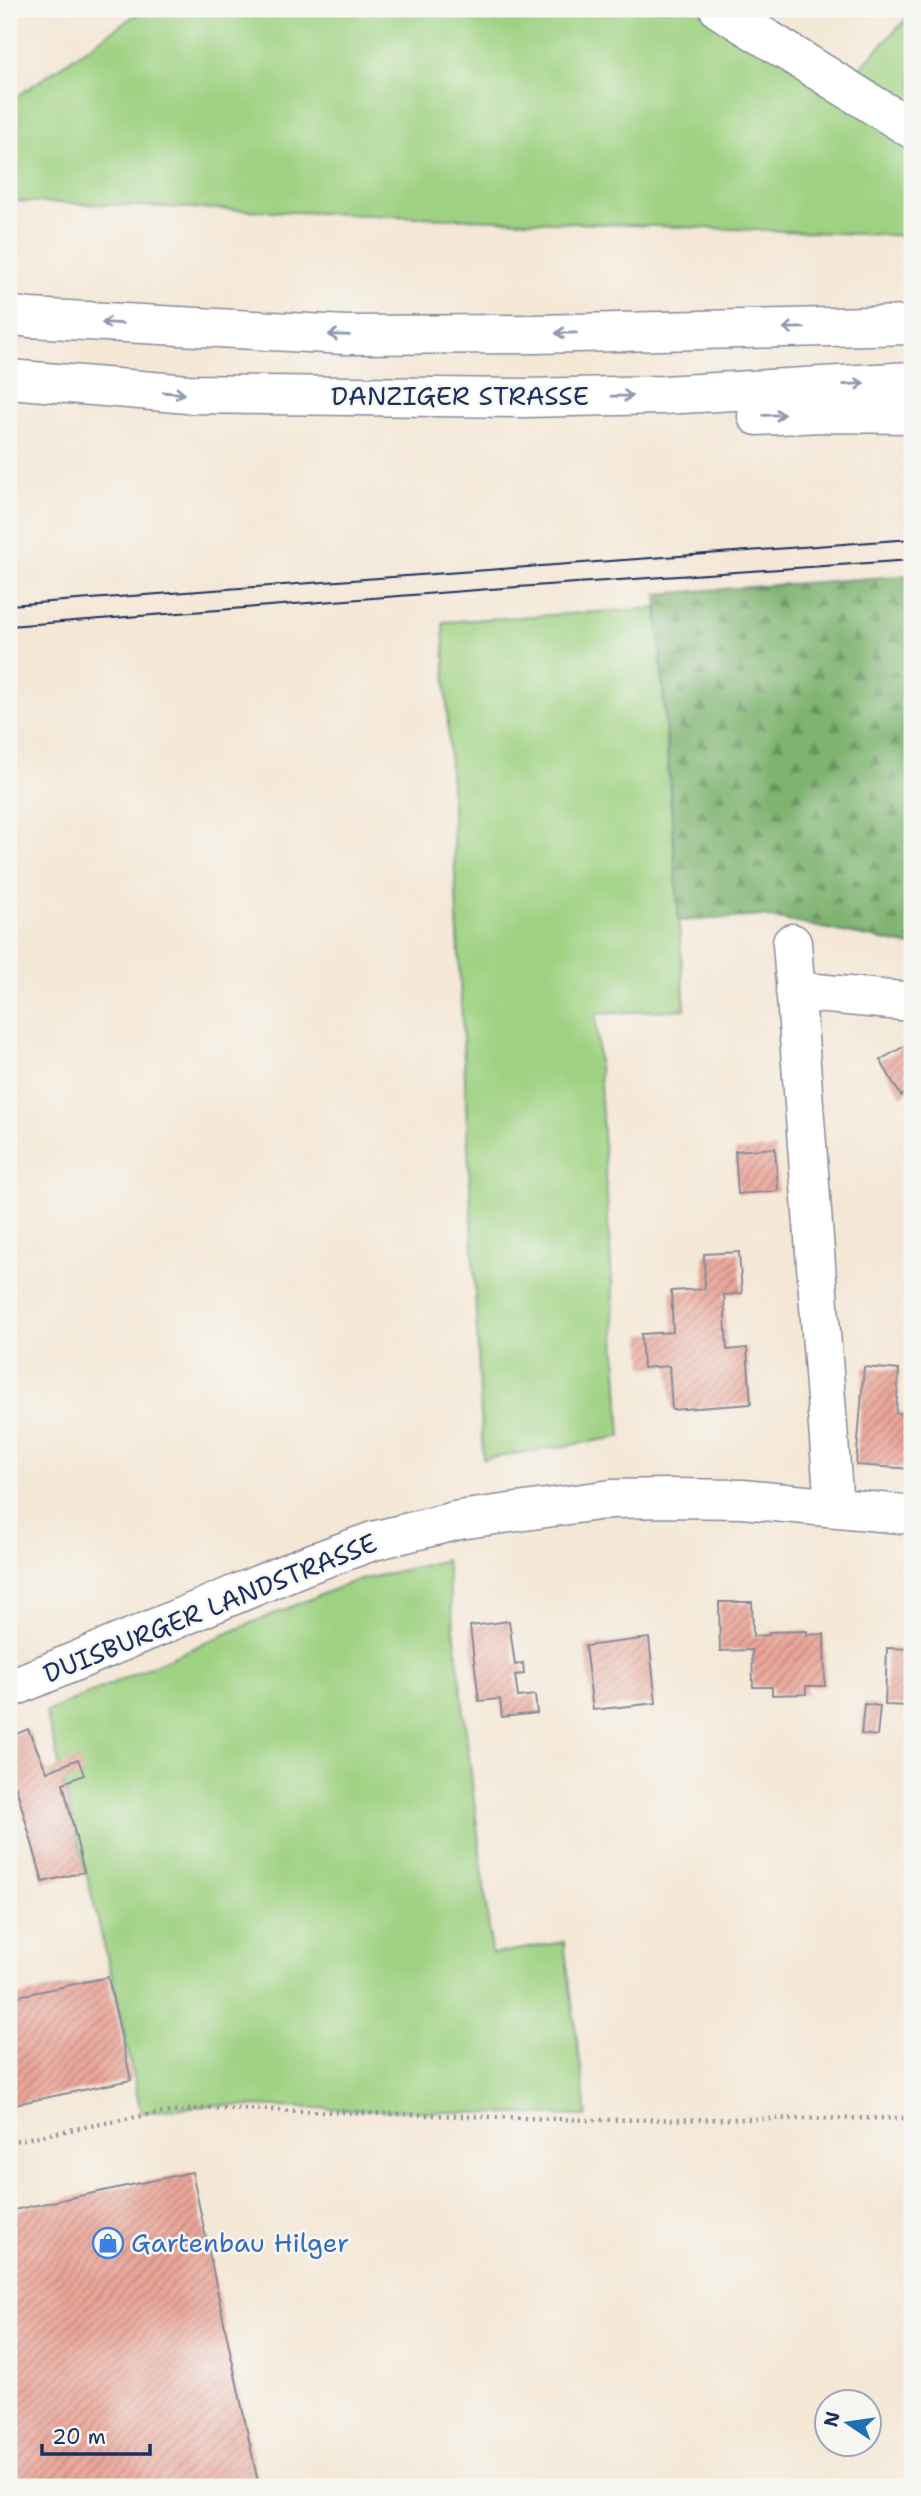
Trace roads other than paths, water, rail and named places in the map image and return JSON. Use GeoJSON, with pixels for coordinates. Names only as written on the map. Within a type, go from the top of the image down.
{"type":"FeatureCollection","features":[{"type":"Feature","properties":{"kind":"main road"},"geometry":{"type":"LineString","coordinates":[[719,9],[912,129]]}},
{"type":"Feature","properties":{"kind":"main road"},"geometry":{"type":"LineString","coordinates":[[862,326],[912,299]]}},
{"type":"Feature","properties":{"kind":"main road"},"geometry":{"type":"LineString","coordinates":[[9,315],[346,335],[536,334],[912,325]]}},
{"type":"Feature","properties":{"kind":"main road","name":"DANZIGER STRASSE"},"geometry":{"type":"LineString","coordinates":[[9,379],[202,394],[510,398],[663,395],[912,381]]}},
{"type":"Feature","properties":{"kind":"main road"},"geometry":{"type":"LineString","coordinates":[[663,395],[699,417],[821,413],[912,414]]}},
{"type":"Feature","properties":{"kind":"main road"},"geometry":{"type":"LineString","coordinates":[[792,943],[834,1507]]}},
{"type":"Feature","properties":{"kind":"main road"},"geometry":{"type":"LineString","coordinates":[[795,991],[912,1002]]}},
{"type":"Feature","properties":{"kind":"main road","name":"DUISBURGER LANDSTRASSE"},"geometry":{"type":"LineString","coordinates":[[9,1689],[301,1567],[373,1541],[459,1520],[612,1499],[743,1499],[912,1515]]}},
{"type":"Feature","properties":{"kind":"tram line"},"geometry":{"type":"LineString","coordinates":[[9,605],[912,539]]}},
{"type":"Feature","properties":{"kind":"tram line"},"geometry":{"type":"LineString","coordinates":[[9,626],[912,560]]}},
{"type":"Feature","properties":{"kind":"place","name":"Gartenbau Hilger"},"geometry":{"type":"Point","coordinates":[108,2243]}}]}
